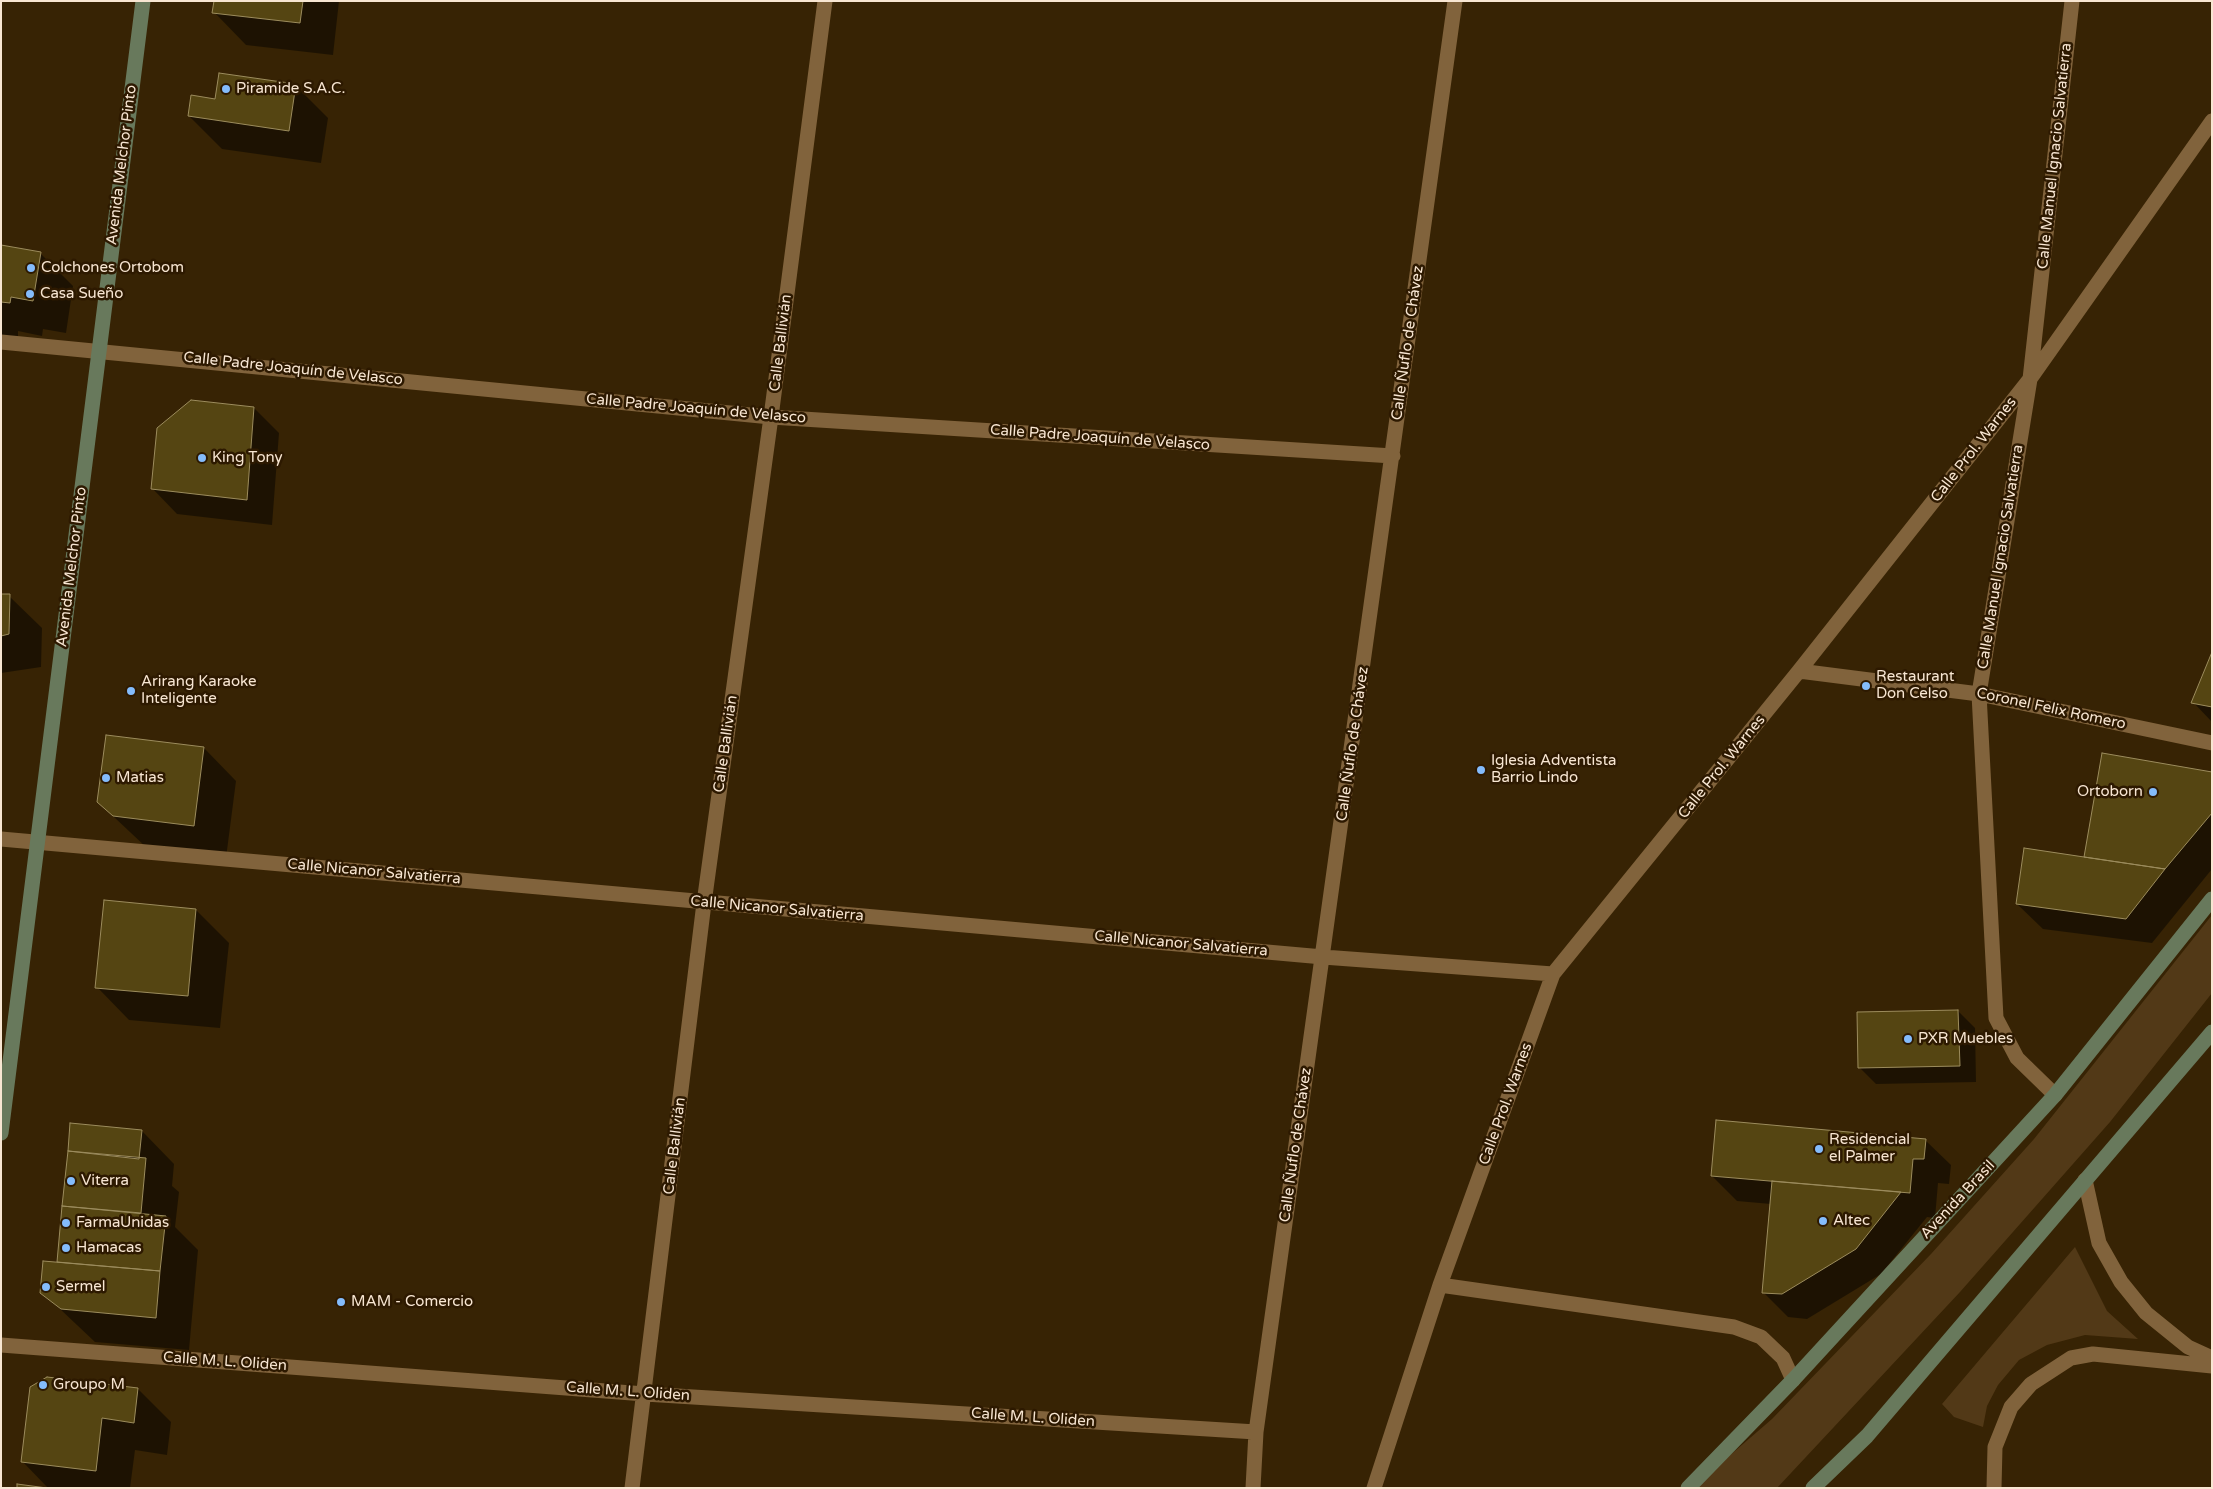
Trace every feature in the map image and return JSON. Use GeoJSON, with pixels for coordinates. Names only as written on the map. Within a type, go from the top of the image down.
{"type":"FeatureCollection","features":[{"type":"Feature","properties":{"kind":"main road","name":"Avenida Melchor Pinto"},"geometry":{"type":"LineString","coordinates":[[1,1133],[143,1]]}},
{"type":"Feature","properties":{"kind":"main road","name":"Avenida Brasil"},"geometry":{"type":"LineString","coordinates":[[1688,1488],[1793,1380],[2055,1095],[2212,899]]}},
{"type":"Feature","properties":{"kind":"main road"},"geometry":{"type":"LineString","coordinates":[[1813,1488],[1867,1436],[2212,1032]]}},
{"type":"Feature","properties":{"kind":"street","name":"Calle Ballivián"},"geometry":{"type":"LineString","coordinates":[[632,1488],[704,903],[826,1]]}},
{"type":"Feature","properties":{"kind":"street","name":"Calle Ñuflo de Chávez"},"geometry":{"type":"LineString","coordinates":[[1253,1488],[1256,1432],[1456,1]]}},
{"type":"Feature","properties":{"kind":"street","name":"Calle Manuel Ignacio Salvatierra"},"geometry":{"type":"LineString","coordinates":[[2055,1095],[2018,1058],[1996,1018],[1979,694],[2030,379],[2072,1]]}},
{"type":"Feature","properties":{"kind":"street","name":"Calle Prol. Warnes"},"geometry":{"type":"LineString","coordinates":[[1374,1488],[1440,1285],[1554,974],[1799,672],[2030,379],[2212,121]]}},
{"type":"Feature","properties":{"kind":"street","name":"Calle Padre Joaquín de Velasco"},"geometry":{"type":"LineString","coordinates":[[1,342],[99,350],[771,417],[1393,456]]}},
{"type":"Feature","properties":{"kind":"street","name":"Coronel Felix Romero"},"geometry":{"type":"LineString","coordinates":[[1799,672],[1979,694],[2212,743]]}},
{"type":"Feature","properties":{"kind":"street","name":"Calle Nicanor Salvatierra"},"geometry":{"type":"LineString","coordinates":[[1,839],[1323,957],[1554,974]]}},
{"type":"Feature","properties":{"kind":"street"},"geometry":{"type":"LineString","coordinates":[[2085,1180],[2099,1242],[2121,1282],[2146,1313],[2188,1346],[2212,1358]]}},
{"type":"Feature","properties":{"kind":"street"},"geometry":{"type":"LineString","coordinates":[[1440,1285],[1734,1327],[1762,1337],[1782,1358],[1793,1380]]}},
{"type":"Feature","properties":{"kind":"street","name":"Calle M. L. Oliden"},"geometry":{"type":"LineString","coordinates":[[1,1345],[645,1394],[1256,1432]]}},
{"type":"Feature","properties":{"kind":"street"},"geometry":{"type":"LineString","coordinates":[[1994,1488],[1995,1447],[2011,1407],[2031,1384],[2072,1358],[2093,1354],[2212,1366]]}},
{"type":"Feature","properties":{"kind":"shaded area"},"geometry":{"type":"Polygon","coordinates":[[[2212,915],[2212,993],[2110,1122],[1960,1292],[1777,1488],[1692,1488],[1772,1419],[1931,1254],[2034,1139],[2212,915]]]}},
{"type":"Feature","properties":{"kind":"shaded area"},"geometry":{"type":"Polygon","coordinates":[[[2075,1247],[2107,1311],[2138,1339],[2085,1335],[2047,1345],[2019,1360],[1998,1385],[1987,1406],[1983,1427],[1954,1417],[1942,1404],[2075,1247]]]}},
{"type":"Feature","properties":{"kind":"building"},"geometry":{"type":"Polygon","coordinates":[[[214,1],[303,1],[300,23],[212,13],[214,1]]]}},
{"type":"Feature","properties":{"kind":"building"},"geometry":{"type":"Polygon","coordinates":[[[219,73],[296,84],[289,131],[188,116],[191,95],[215,99],[219,73]]]}},
{"type":"Feature","properties":{"kind":"building"},"geometry":{"type":"Polygon","coordinates":[[[1,245],[41,252],[33,301],[11,297],[10,303],[1,302],[1,245]]]}},
{"type":"Feature","properties":{"kind":"building","name":"King Tony"},"geometry":{"type":"Polygon","coordinates":[[[191,400],[254,407],[247,500],[151,489],[157,428],[191,400]]]}},
{"type":"Feature","properties":{"kind":"building"},"geometry":{"type":"Polygon","coordinates":[[[1,594],[10,594],[9,634],[1,636],[1,594]]]}},
{"type":"Feature","properties":{"kind":"building"},"geometry":{"type":"Polygon","coordinates":[[[2212,652],[2212,707],[2191,703],[2212,652]]]}},
{"type":"Feature","properties":{"kind":"building"},"geometry":{"type":"Polygon","coordinates":[[[106,735],[204,747],[194,826],[113,816],[97,802],[106,735]]]}},
{"type":"Feature","properties":{"kind":"building","name":"Ortoborn"},"geometry":{"type":"Polygon","coordinates":[[[2102,753],[2212,772],[2212,813],[2165,869],[2084,857],[2102,753]]]}},
{"type":"Feature","properties":{"kind":"building"},"geometry":{"type":"Polygon","coordinates":[[[2024,848],[2165,869],[2126,919],[2016,904],[2024,848]]]}},
{"type":"Feature","properties":{"kind":"building"},"geometry":{"type":"Polygon","coordinates":[[[104,900],[196,909],[188,996],[95,988],[104,900]]]}},
{"type":"Feature","properties":{"kind":"building","name":"PXR Muebles"},"geometry":{"type":"Polygon","coordinates":[[[1958,1010],[1960,1066],[1858,1068],[1857,1012],[1958,1010]]]}},
{"type":"Feature","properties":{"kind":"building","name":"Residencial el Palmer"},"geometry":{"type":"Polygon","coordinates":[[[1716,1120],[1926,1139],[1924,1159],[1913,1159],[1910,1193],[1711,1176],[1716,1120]]]}},
{"type":"Feature","properties":{"kind":"building"},"geometry":{"type":"Polygon","coordinates":[[[70,1123],[142,1130],[139,1159],[68,1151],[70,1123]]]}},
{"type":"Feature","properties":{"kind":"building"},"geometry":{"type":"Polygon","coordinates":[[[68,1151],[146,1158],[141,1213],[62,1206],[68,1151]]]}},
{"type":"Feature","properties":{"kind":"building","name":"Altec"},"geometry":{"type":"Polygon","coordinates":[[[1772,1181],[1901,1192],[1856,1249],[1782,1294],[1762,1293],[1772,1181]]]}},
{"type":"Feature","properties":{"kind":"building"},"geometry":{"type":"Polygon","coordinates":[[[62,1206],[166,1216],[160,1271],[57,1262],[62,1206]]]}},
{"type":"Feature","properties":{"kind":"building"},"geometry":{"type":"Polygon","coordinates":[[[43,1261],[160,1271],[156,1318],[61,1309],[40,1293],[43,1261]]]}},
{"type":"Feature","properties":{"kind":"building"},"geometry":{"type":"Polygon","coordinates":[[[47,1377],[138,1388],[134,1423],[102,1418],[96,1471],[21,1462],[30,1387],[47,1377]]]}},
{"type":"Feature","properties":{"kind":"building"},"geometry":{"type":"Polygon","coordinates":[[[17,1484],[47,1488],[17,1488],[17,1484]]]}},
{"type":"Feature","properties":{"kind":"place","name":"Piramide S.A.C."},"geometry":{"type":"Point","coordinates":[226,89]}},
{"type":"Feature","properties":{"kind":"place","name":"Colchones Ortobom"},"geometry":{"type":"Point","coordinates":[31,268]}},
{"type":"Feature","properties":{"kind":"place","name":"Casa Sueño"},"geometry":{"type":"Point","coordinates":[30,294]}},
{"type":"Feature","properties":{"kind":"place","name":"King Tony"},"geometry":{"type":"Point","coordinates":[202,458]}},
{"type":"Feature","properties":{"kind":"place","name":"Restaurant Don Celso"},"geometry":{"type":"Point","coordinates":[1866,686]}},
{"type":"Feature","properties":{"kind":"place","name":"Arirang Karaoke Inteligente"},"geometry":{"type":"Point","coordinates":[131,691]}},
{"type":"Feature","properties":{"kind":"place","name":"Iglesia Adventista Barrio Lindo"},"geometry":{"type":"Point","coordinates":[1481,770]}},
{"type":"Feature","properties":{"kind":"place","name":"Matias"},"geometry":{"type":"Point","coordinates":[106,778]}},
{"type":"Feature","properties":{"kind":"place","name":"Ortoborn"},"geometry":{"type":"Point","coordinates":[2153,792]}},
{"type":"Feature","properties":{"kind":"place","name":"PXR Muebles"},"geometry":{"type":"Point","coordinates":[1908,1039]}},
{"type":"Feature","properties":{"kind":"place","name":"Residencial el Palmer"},"geometry":{"type":"Point","coordinates":[1819,1149]}},
{"type":"Feature","properties":{"kind":"place","name":"Viterra"},"geometry":{"type":"Point","coordinates":[71,1181]}},
{"type":"Feature","properties":{"kind":"place","name":"Altec"},"geometry":{"type":"Point","coordinates":[1823,1221]}},
{"type":"Feature","properties":{"kind":"place","name":"FarmaUnidas"},"geometry":{"type":"Point","coordinates":[66,1223]}},
{"type":"Feature","properties":{"kind":"place","name":"Hamacas"},"geometry":{"type":"Point","coordinates":[66,1248]}},
{"type":"Feature","properties":{"kind":"place","name":"Sermel"},"geometry":{"type":"Point","coordinates":[46,1287]}},
{"type":"Feature","properties":{"kind":"place","name":"MAM - Comercio"},"geometry":{"type":"Point","coordinates":[341,1302]}},
{"type":"Feature","properties":{"kind":"place","name":"Groupo M"},"geometry":{"type":"Point","coordinates":[43,1385]}}]}
